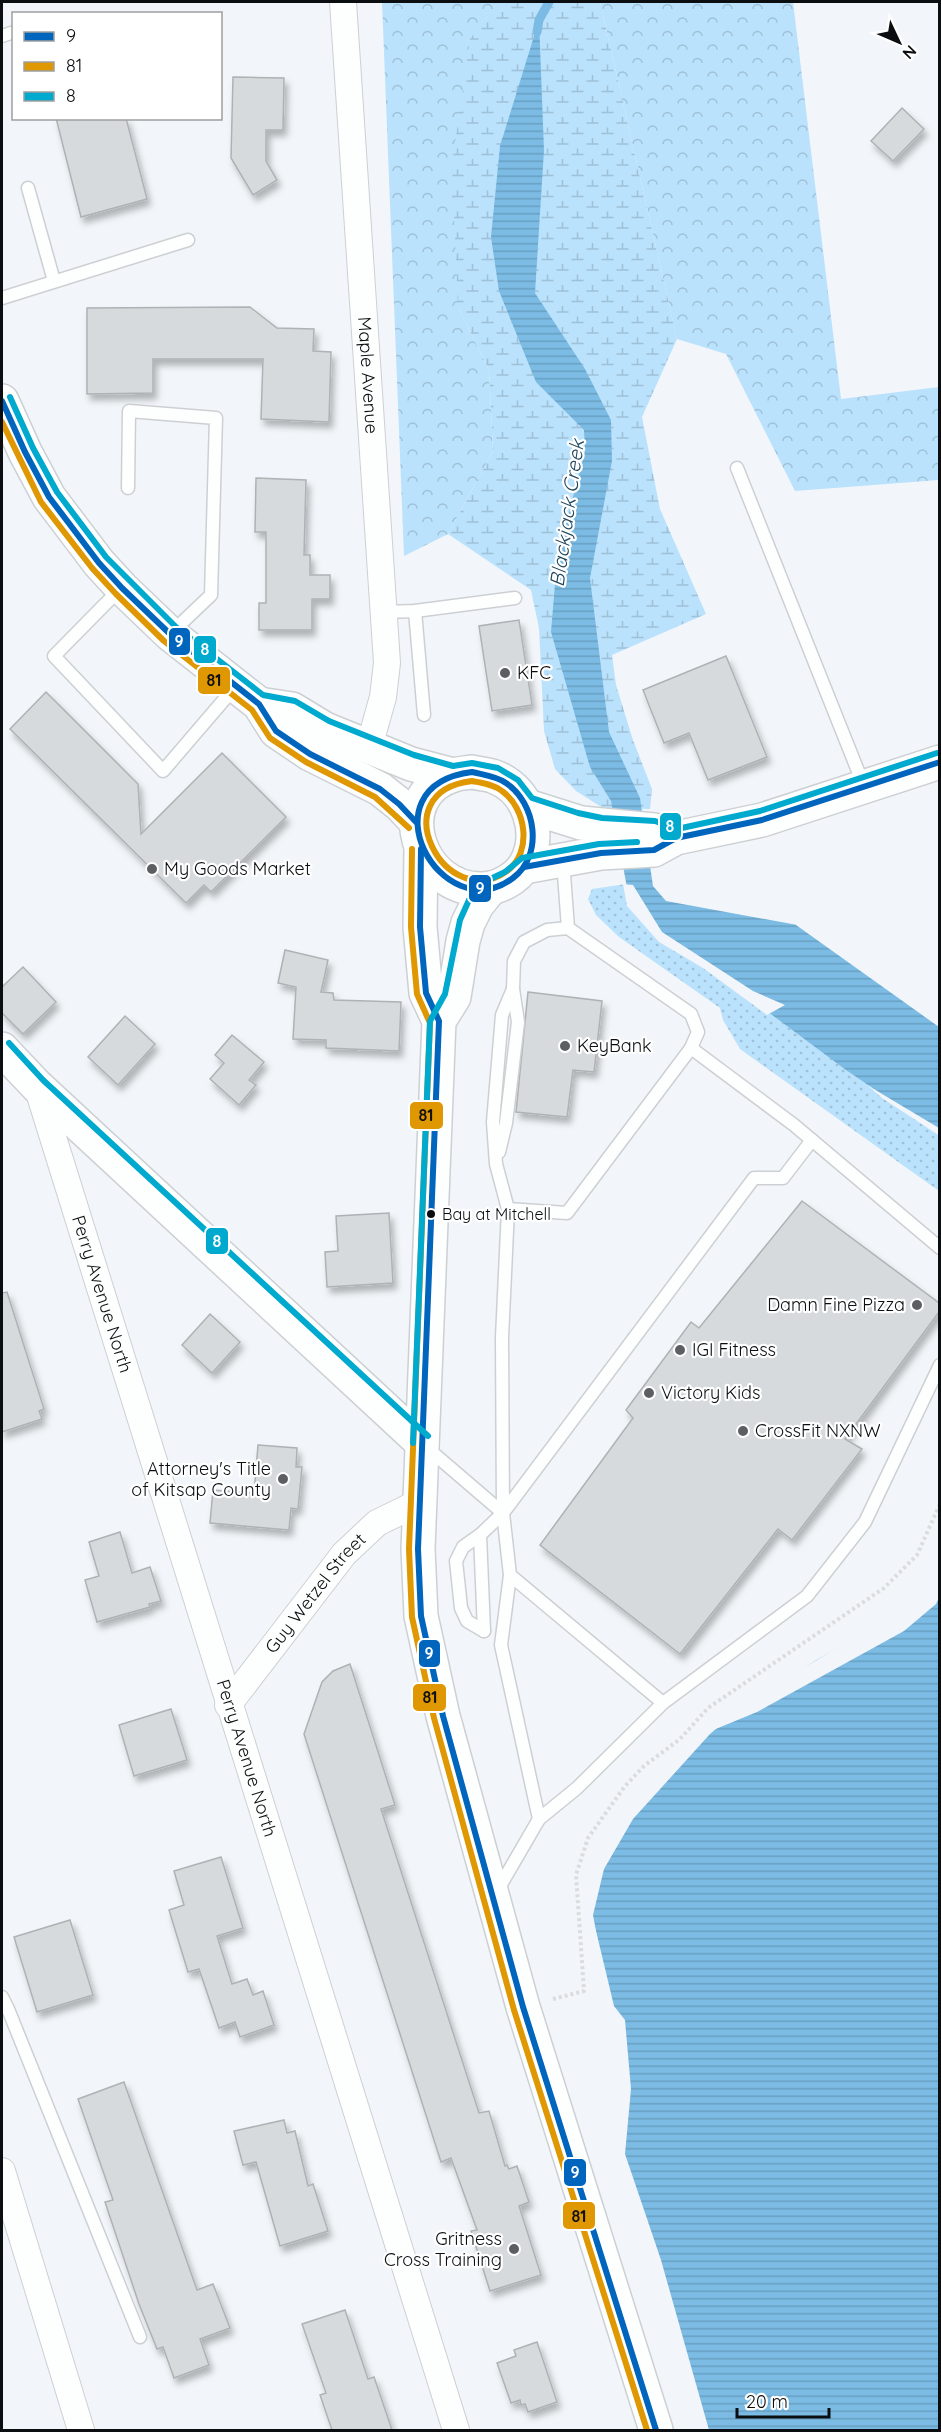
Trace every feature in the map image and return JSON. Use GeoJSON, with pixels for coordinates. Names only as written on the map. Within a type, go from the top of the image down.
{"type":"FeatureCollection","features":[{"type":"Feature","properties":{"kind":"main road"},"geometry":{"type":"LineString","coordinates":[[2,401],[25,453],[49,496],[99,563],[122,588],[170,634],[247,695],[276,731],[310,754],[380,789],[399,804],[418,835],[425,859],[445,879],[459,886],[474,889],[490,889],[510,880],[524,867],[532,851],[534,836],[532,820],[526,806],[512,788],[495,777],[472,772],[453,775],[437,784],[427,794],[420,807],[418,835],[420,927],[426,993],[439,1021],[418,1548],[421,1616],[443,1716],[523,2007],[656,2430]]}},
{"type":"Feature","properties":{"kind":"main road"},"geometry":{"type":"LineString","coordinates":[[247,695],[292,709],[325,729],[411,764],[453,775]]}},
{"type":"Feature","properties":{"kind":"main road"},"geometry":{"type":"LineString","coordinates":[[524,867],[563,860],[601,840],[661,839],[762,820],[939,762]]}},
{"type":"Feature","properties":{"kind":"main road"},"geometry":{"type":"LineString","coordinates":[[526,806],[576,822],[601,840]]}},
{"type":"Feature","properties":{"kind":"main road"},"geometry":{"type":"LineString","coordinates":[[439,1021],[454,997],[468,923],[477,904],[490,889]]}},
{"type":"Feature","properties":{"kind":"main road"},"geometry":{"type":"LineString","coordinates":[[2,1049],[37,1086],[422,1443]]}},
{"type":"Feature","properties":{"kind":"street","name":"Maple Avenue"},"geometry":{"type":"LineString","coordinates":[[343,2],[387,663],[383,697],[369,747]]}},
{"type":"Feature","properties":{"kind":"street","name":"Perry Avenue North"},"geometry":{"type":"LineString","coordinates":[[37,1086],[456,2430]]}},
{"type":"Feature","properties":{"kind":"street","name":"Guy Wetzel Street"},"geometry":{"type":"LineString","coordinates":[[228,1704],[344,1554],[377,1523],[420,1502]]}},
{"type":"Feature","properties":{"kind":"street"},"geometry":{"type":"LineString","coordinates":[[2,2171],[7,2210],[80,2430]]}},
{"type":"Feature","properties":{"kind":"lane"},"geometry":{"type":"LineString","coordinates":[[28,188],[54,281]]}},
{"type":"Feature","properties":{"kind":"lane"},"geometry":{"type":"LineString","coordinates":[[2,298],[188,240]]}},
{"type":"Feature","properties":{"kind":"lane"},"geometry":{"type":"LineString","coordinates":[[128,488],[129,411],[216,418],[211,595],[170,634]]}},
{"type":"Feature","properties":{"kind":"lane"},"geometry":{"type":"LineString","coordinates":[[737,468],[865,787]]}},
{"type":"Feature","properties":{"kind":"lane"},"geometry":{"type":"LineString","coordinates":[[122,588],[54,656],[163,771],[247,695]]}},
{"type":"Feature","properties":{"kind":"lane"},"geometry":{"type":"LineString","coordinates":[[384,612],[415,611],[515,597]]}},
{"type":"Feature","properties":{"kind":"lane"},"geometry":{"type":"LineString","coordinates":[[415,611],[424,715]]}},
{"type":"Feature","properties":{"kind":"lane"},"geometry":{"type":"LineString","coordinates":[[563,860],[568,928]]}},
{"type":"Feature","properties":{"kind":"lane"},"geometry":{"type":"LineString","coordinates":[[508,1209],[567,1214],[691,1048],[698,1032],[691,1014],[568,928],[547,930],[524,942],[514,961],[513,989],[518,1022],[506,1123],[496,1164],[508,1209],[502,1338],[503,1513],[510,1575],[501,1645],[539,1819]]}},
{"type":"Feature","properties":{"kind":"lane"},"geometry":{"type":"LineString","coordinates":[[691,1048],[812,1140],[939,1248]]}},
{"type":"Feature","properties":{"kind":"lane"},"geometry":{"type":"LineString","coordinates":[[480,1535],[484,1631],[467,1621],[461,1608],[456,1561],[463,1546],[480,1535],[503,1513],[754,1178],[783,1178],[812,1140]]}},
{"type":"Feature","properties":{"kind":"lane"},"geometry":{"type":"LineString","coordinates":[[493,1899],[539,1819],[577,1788],[663,1703],[807,1596],[865,1522],[939,1365]]}},
{"type":"Feature","properties":{"kind":"lane"},"geometry":{"type":"LineString","coordinates":[[422,1443],[503,1513]]}},
{"type":"Feature","properties":{"kind":"lane"},"geometry":{"type":"LineString","coordinates":[[510,1575],[663,1703]]}},
{"type":"Feature","properties":{"kind":"lane"},"geometry":{"type":"LineString","coordinates":[[2,1997],[9,2009],[140,2337]]}},
{"type":"Feature","properties":{"kind":"path"},"geometry":{"type":"LineString","coordinates":[[523,2007],[584,1991],[576,1875],[588,1838],[625,1786],[644,1766],[680,1739],[708,1708],[884,1588],[917,1555],[935,1518],[939,1504]]}},
{"type":"Feature","properties":{"kind":"green space"},"geometry":{"type":"Polygon","coordinates":[[[382,2],[498,2],[470,40],[458,307],[489,370],[493,451],[448,534],[404,556],[382,2]]]}},
{"type":"Feature","properties":{"kind":"green space"},"geometry":{"type":"Polygon","coordinates":[[[498,2],[600,2],[677,339],[642,417],[660,509],[706,614],[612,655],[616,685],[633,740],[652,789],[650,809],[603,808],[576,791],[555,769],[544,731],[539,628],[531,590],[448,534],[493,451],[489,370],[458,307],[452,164],[470,39],[498,2]]]}},
{"type":"Feature","properties":{"kind":"green space"},"geometry":{"type":"Polygon","coordinates":[[[600,2],[793,2],[841,399],[939,387],[939,480],[795,491],[726,354],[677,339],[600,2]]]}},
{"type":"Feature","properties":{"kind":"green space"},"geometry":{"type":"Polygon","coordinates":[[[626,884],[630,904],[782,1022],[939,1133],[939,1191],[740,1049],[723,1020],[720,1008],[619,937],[596,915],[588,899],[592,889],[626,884]]]}},
{"type":"Feature","properties":{"kind":"shaded area"},"geometry":{"type":"Polygon","coordinates":[[[539,20],[544,150],[535,293],[585,369],[611,420],[612,461],[590,578],[609,732],[640,798],[653,886],[666,901],[803,926],[939,1018],[939,1133],[846,1070],[705,965],[661,939],[630,904],[611,801],[590,767],[551,632],[555,584],[565,528],[585,451],[584,430],[536,382],[499,291],[491,237],[500,146],[539,20]]]}},
{"type":"Feature","properties":{"kind":"shaded area"},"geometry":{"type":"Polygon","coordinates":[[[939,1570],[939,2430],[707,2430],[621,2156],[626,2103],[593,1915],[604,1869],[633,1819],[710,1734],[753,1697],[925,1597],[939,1570]]]}},
{"type":"Feature","properties":{"kind":"pier"},"geometry":{"type":"Polygon","coordinates":[[[623,884],[633,885],[662,932],[753,991],[785,1005],[767,1015],[703,968],[659,942],[627,906],[623,884]]]}},
{"type":"Feature","properties":{"kind":"pier"},"geometry":{"type":"Polygon","coordinates":[[[796,922],[804,924],[940,1014],[939,1027],[796,925],[796,922]]]}},
{"type":"Feature","properties":{"kind":"pier"},"geometry":{"type":"Polygon","coordinates":[[[867,1085],[939,1128],[940,1136],[882,1098],[867,1085]]]}},
{"type":"Feature","properties":{"kind":"pier"},"geometry":{"type":"Polygon","coordinates":[[[940,1567],[939,1598],[936,1604],[904,1631],[757,1712],[706,1733],[751,1695],[817,1660],[922,1595],[940,1567]]]}},
{"type":"Feature","properties":{"kind":"pier"},"geometry":{"type":"Polygon","coordinates":[[[591,1910],[614,2006],[625,2020],[631,2089],[625,2154],[661,2260],[709,2430],[704,2430],[674,2340],[618,2157],[623,2104],[593,1945],[591,1910]]]}},
{"type":"Feature","properties":{"kind":"building"},"geometry":{"type":"Polygon","coordinates":[[[233,77],[284,78],[283,130],[266,130],[266,161],[277,180],[253,195],[231,158],[233,77]]]}},
{"type":"Feature","properties":{"kind":"building"},"geometry":{"type":"Polygon","coordinates":[[[902,108],[924,129],[893,161],[871,141],[902,108]]]}},
{"type":"Feature","properties":{"kind":"building"},"geometry":{"type":"Polygon","coordinates":[[[57,120],[127,120],[147,199],[81,217],[57,120]]]}},
{"type":"Feature","properties":{"kind":"building"},"geometry":{"type":"Polygon","coordinates":[[[250,307],[277,328],[314,329],[313,351],[331,352],[329,422],[261,419],[263,359],[153,359],[153,393],[87,394],[87,308],[250,307]]]}},
{"type":"Feature","properties":{"kind":"building"},"geometry":{"type":"Polygon","coordinates":[[[256,478],[306,480],[304,555],[310,555],[310,575],[330,575],[330,599],[312,599],[312,630],[259,630],[259,603],[266,603],[266,532],[255,532],[256,478]]]}},
{"type":"Feature","properties":{"kind":"building"},"geometry":{"type":"Polygon","coordinates":[[[519,620],[532,705],[492,711],[479,626],[519,620]]]}},
{"type":"Feature","properties":{"kind":"building"},"geometry":{"type":"Polygon","coordinates":[[[726,656],[767,757],[708,780],[689,733],[664,743],[643,690],[726,656]]]}},
{"type":"Feature","properties":{"kind":"building"},"geometry":{"type":"Polygon","coordinates":[[[46,692],[138,784],[141,834],[222,753],[286,817],[211,892],[204,885],[186,903],[10,729],[46,692]]]}},
{"type":"Feature","properties":{"kind":"building"},"geometry":{"type":"Polygon","coordinates":[[[285,950],[328,960],[321,992],[333,993],[334,1000],[401,1002],[399,1051],[326,1048],[326,1040],[293,1039],[296,987],[278,983],[285,950]]]}},
{"type":"Feature","properties":{"kind":"building"},"geometry":{"type":"Polygon","coordinates":[[[23,967],[56,1002],[23,1034],[2,1013],[2,987],[23,967]]]}},
{"type":"Feature","properties":{"kind":"building"},"geometry":{"type":"Polygon","coordinates":[[[528,992],[602,1001],[594,1072],[573,1070],[567,1117],[516,1112],[528,992]]]}},
{"type":"Feature","properties":{"kind":"building"},"geometry":{"type":"Polygon","coordinates":[[[125,1016],[155,1044],[118,1085],[88,1057],[125,1016]]]}},
{"type":"Feature","properties":{"kind":"building"},"geometry":{"type":"Polygon","coordinates":[[[232,1035],[264,1062],[249,1080],[256,1085],[239,1105],[210,1079],[224,1063],[215,1055],[232,1035]]]}},
{"type":"Feature","properties":{"kind":"building"},"geometry":{"type":"Polygon","coordinates":[[[802,1201],[939,1303],[939,1312],[845,1439],[862,1449],[792,1540],[778,1529],[680,1654],[540,1545],[633,1418],[626,1410],[691,1322],[699,1328],[802,1201]]]}},
{"type":"Feature","properties":{"kind":"building"},"geometry":{"type":"Polygon","coordinates":[[[389,1213],[393,1283],[327,1287],[325,1252],[338,1251],[336,1216],[389,1213]]]}},
{"type":"Feature","properties":{"kind":"building"},"geometry":{"type":"Polygon","coordinates":[[[7,1292],[44,1409],[39,1411],[42,1419],[2,1432],[2,1293],[7,1292]]]}},
{"type":"Feature","properties":{"kind":"building"},"geometry":{"type":"Polygon","coordinates":[[[210,1314],[240,1342],[212,1373],[182,1345],[210,1314]]]}},
{"type":"Feature","properties":{"kind":"building"},"geometry":{"type":"Polygon","coordinates":[[[258,1445],[297,1448],[296,1467],[302,1467],[298,1509],[291,1508],[289,1530],[210,1523],[213,1490],[254,1493],[258,1445]]]}},
{"type":"Feature","properties":{"kind":"building"},"geometry":{"type":"Polygon","coordinates":[[[120,1532],[132,1573],[150,1567],[161,1601],[149,1604],[150,1607],[97,1622],[85,1580],[99,1576],[89,1542],[120,1532]]]}},
{"type":"Feature","properties":{"kind":"building"},"geometry":{"type":"Polygon","coordinates":[[[350,1664],[395,1805],[381,1809],[479,2113],[489,2111],[505,2166],[507,2165],[509,2169],[517,2166],[529,2202],[519,2206],[541,2275],[490,2291],[471,2231],[477,2230],[451,2158],[441,2162],[304,1734],[322,1682],[333,1671],[350,1664]]]}},
{"type":"Feature","properties":{"kind":"building"},"geometry":{"type":"Polygon","coordinates":[[[171,1709],[187,1760],[134,1776],[119,1725],[171,1709]]]}},
{"type":"Feature","properties":{"kind":"building"},"geometry":{"type":"Polygon","coordinates":[[[221,1857],[243,1928],[217,1936],[232,1984],[247,1979],[253,1995],[263,1991],[274,2025],[240,2037],[235,2022],[219,2028],[199,1969],[188,1972],[169,1910],[184,1905],[174,1871],[221,1857]]]}},
{"type":"Feature","properties":{"kind":"building"},"geometry":{"type":"Polygon","coordinates":[[[70,1920],[93,1995],[37,2012],[14,1937],[70,1920]]]}},
{"type":"Feature","properties":{"kind":"building"},"geometry":{"type":"Polygon","coordinates":[[[124,2082],[197,2290],[213,2284],[230,2328],[200,2339],[209,2365],[174,2378],[163,2347],[157,2349],[139,2304],[105,2202],[113,2200],[78,2099],[124,2082]]]}},
{"type":"Feature","properties":{"kind":"building"},"geometry":{"type":"Polygon","coordinates":[[[284,2120],[287,2133],[295,2131],[308,2186],[313,2184],[328,2231],[280,2246],[256,2162],[243,2165],[234,2131],[284,2120]]]}},
{"type":"Feature","properties":{"kind":"building"},"geometry":{"type":"Polygon","coordinates":[[[345,2310],[368,2379],[374,2377],[392,2430],[332,2430],[320,2395],[326,2393],[302,2324],[345,2310]]]}},
{"type":"Feature","properties":{"kind":"building"},"geometry":{"type":"Polygon","coordinates":[[[537,2342],[557,2402],[528,2412],[525,2404],[521,2405],[520,2400],[511,2403],[497,2363],[516,2356],[514,2350],[537,2342]]]}},
{"type":"Feature","properties":{"kind":"waterway","name":"Blackjack Creek"},"geometry":{"type":"LineString","coordinates":[[537,32],[539,20],[549,2]]}},
{"type":"Feature","properties":{"kind":"transit line","name":"8"},"geometry":{"type":"LineString","coordinates":[[10,397],[33,448],[57,492],[106,557],[176,627],[263,695],[295,701],[329,721],[414,755],[453,766],[472,763],[498,768],[518,780],[532,798],[578,813],[602,818],[655,821],[677,829],[760,811],[937,753]]}},
{"type":"Feature","properties":{"kind":"transit line","name":"9"},"geometry":{"type":"LineString","coordinates":[[2,401],[49,497],[99,563],[122,588],[170,634],[259,704],[276,731],[310,754],[380,789],[416,822]]}},
{"type":"Feature","properties":{"kind":"transit line","name":"81"},"geometry":{"type":"LineString","coordinates":[[2,422],[41,502],[92,568],[116,594],[164,641],[252,710],[270,738],[306,762],[375,797],[409,828]]}},
{"type":"Feature","properties":{"kind":"transit line","name":"9"},"geometry":{"type":"LineString","coordinates":[[524,867],[601,853],[654,850],[676,838],[762,820],[940,762]]}},
{"type":"Feature","properties":{"kind":"transit line","name":"9"},"geometry":{"type":"LineString","coordinates":[[472,772],[498,779],[516,792],[530,816],[532,829],[532,843],[523,868],[513,878],[486,889],[461,886],[439,871],[424,850],[418,826],[422,802],[439,783],[472,772]]}},
{"type":"Feature","properties":{"kind":"transit line","name":"81"},"geometry":{"type":"LineString","coordinates":[[472,781],[487,784],[502,791],[517,808],[523,830],[521,853],[515,863],[507,871],[484,880],[463,877],[445,865],[432,847],[427,826],[430,806],[445,790],[472,781]]}},
{"type":"Feature","properties":{"kind":"transit line","name":"8"},"geometry":{"type":"LineString","coordinates":[[413,1443],[430,1021],[445,994],[460,920],[469,900],[484,882],[505,872],[522,858],[599,844],[637,842]]}},
{"type":"Feature","properties":{"kind":"transit line","name":"81"},"geometry":{"type":"LineString","coordinates":[[412,849],[411,927],[417,994],[430,1023],[409,1549],[412,1617],[434,1718],[514,2010],[647,2430]]}},
{"type":"Feature","properties":{"kind":"transit line","name":"9"},"geometry":{"type":"LineString","coordinates":[[421,849],[420,927],[426,993],[439,1021],[418,1549],[421,1616],[443,1716],[523,2007],[656,2430]]}},
{"type":"Feature","properties":{"kind":"transit line","name":"8"},"geometry":{"type":"LineString","coordinates":[[9,1043],[43,1080],[428,1436]]}},
{"type":"Feature","properties":{"kind":"place","name":"KFC"},"geometry":{"type":"Point","coordinates":[505,673]}},
{"type":"Feature","properties":{"kind":"place","name":"My Goods Market"},"geometry":{"type":"Point","coordinates":[152,869]}},
{"type":"Feature","properties":{"kind":"place","name":"KeyBank"},"geometry":{"type":"Point","coordinates":[565,1046]}},
{"type":"Feature","properties":{"kind":"place","name":"Bay at Mitchell"},"geometry":{"type":"Point","coordinates":[431,1214]}},
{"type":"Feature","properties":{"kind":"place","name":"Damn Fine Pizza"},"geometry":{"type":"Point","coordinates":[917,1305]}},
{"type":"Feature","properties":{"kind":"place","name":"IGI Fitness"},"geometry":{"type":"Point","coordinates":[680,1350]}},
{"type":"Feature","properties":{"kind":"place","name":"Victory Kids"},"geometry":{"type":"Point","coordinates":[649,1393]}},
{"type":"Feature","properties":{"kind":"place","name":"CrossFit NXNW"},"geometry":{"type":"Point","coordinates":[743,1431]}},
{"type":"Feature","properties":{"kind":"place","name":"Attorney's Title of Kitsap County"},"geometry":{"type":"Point","coordinates":[283,1479]}},
{"type":"Feature","properties":{"kind":"place","name":"Gritness Cross Training"},"geometry":{"type":"Point","coordinates":[514,2249]}}]}
